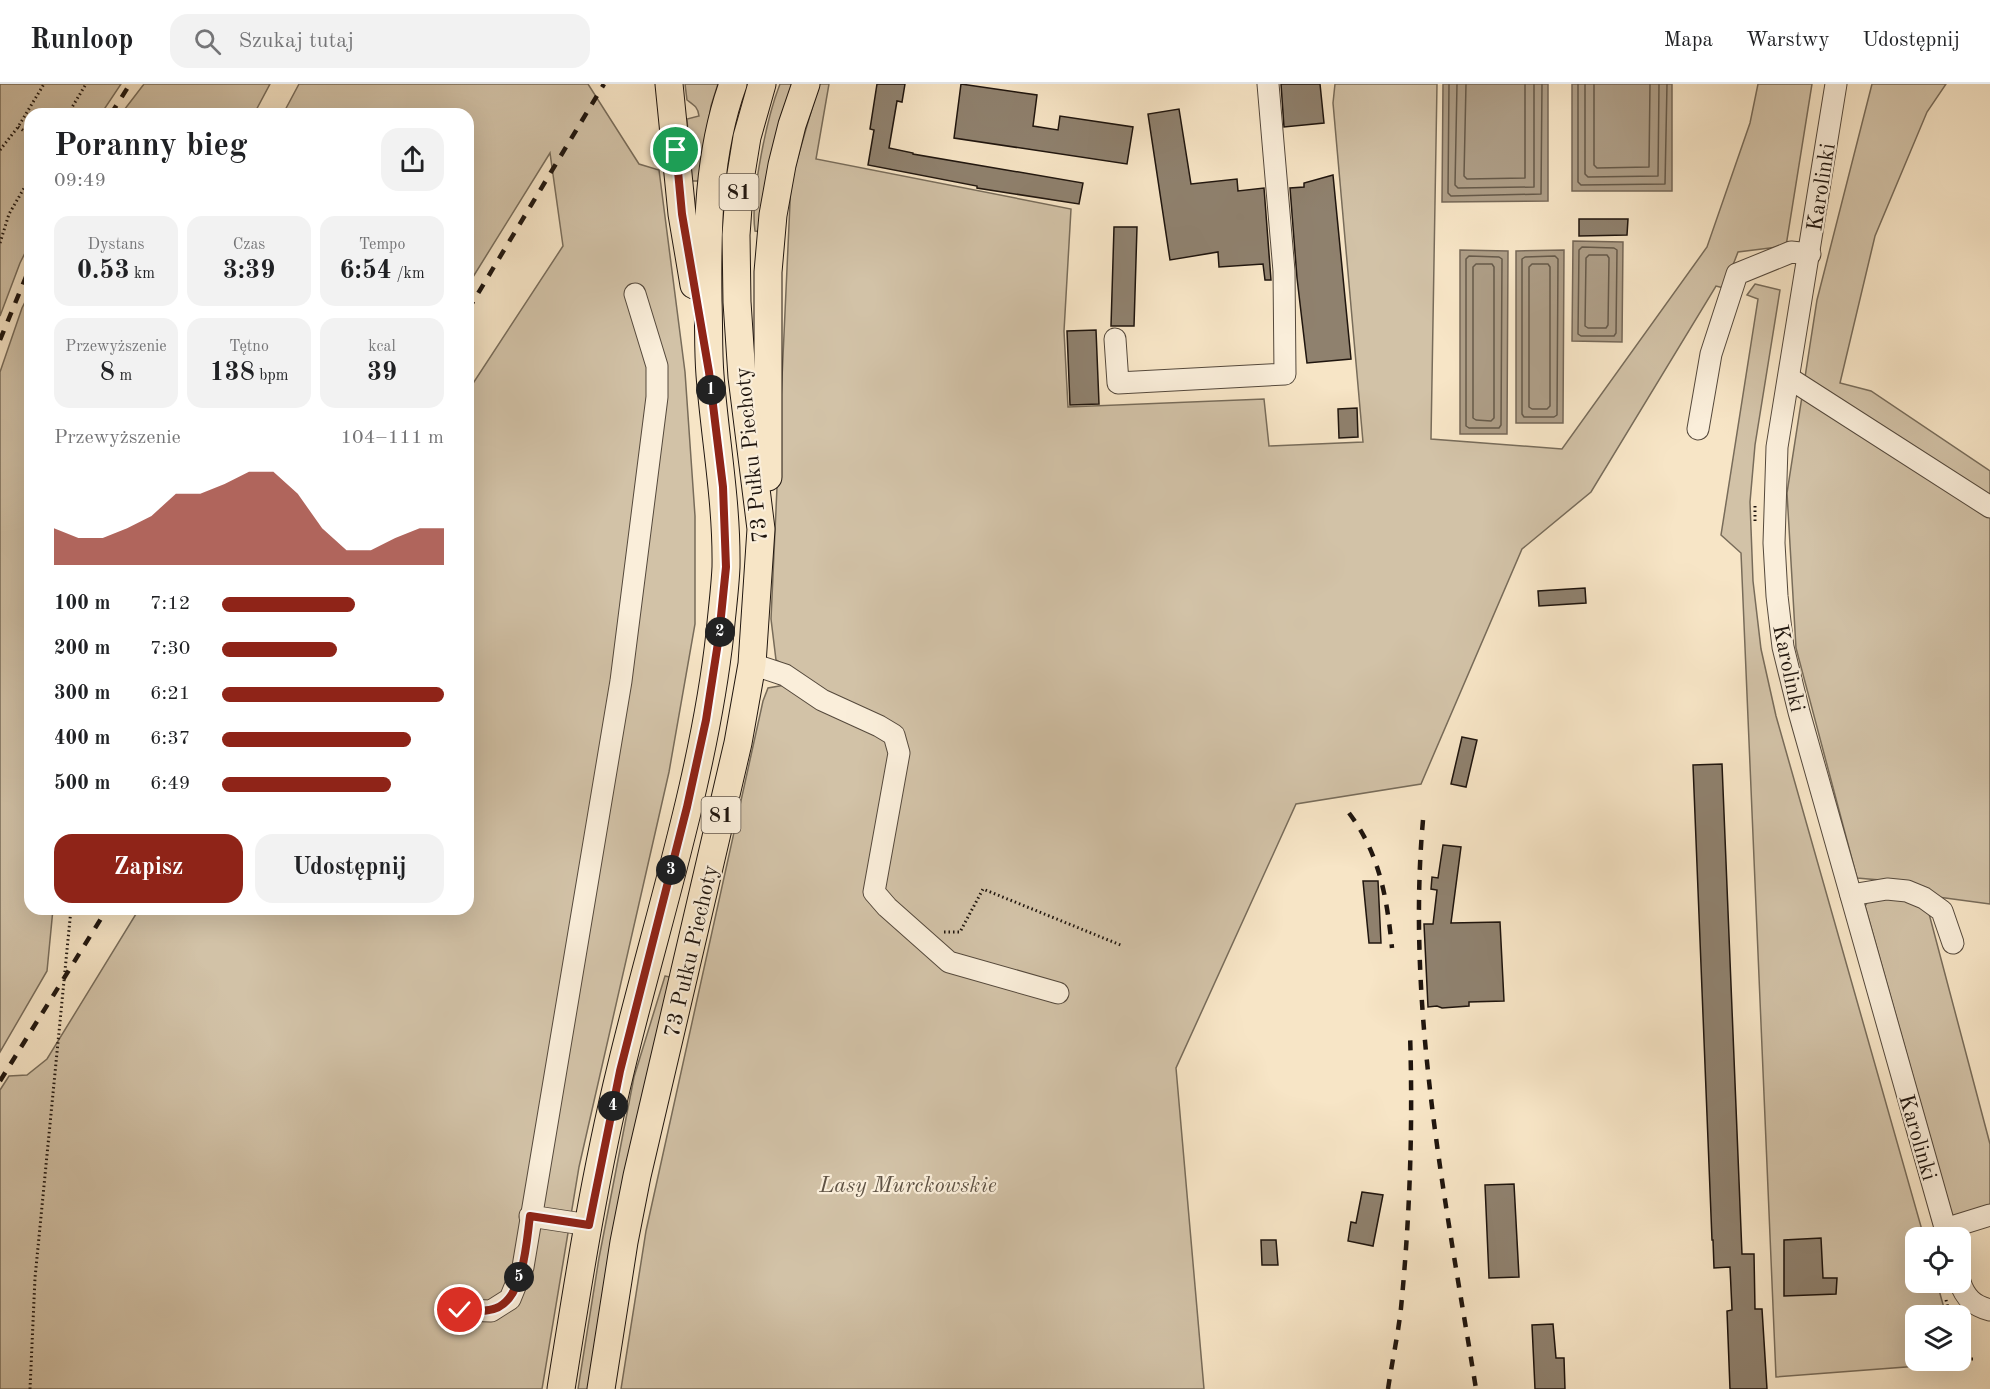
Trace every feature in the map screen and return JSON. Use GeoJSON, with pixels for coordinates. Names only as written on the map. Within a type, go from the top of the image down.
{"type":"FeatureCollection","features":[{"type":"Feature","properties":{"kind":"main road","name":"73 Pułku Piechoty"},"geometry":{"type":"LineString","coordinates":[[561,1389],[589,1225],[620,1071],[687,807],[706,720],[719,636],[726,567],[723,487],[709,372],[707,238],[718,141],[733,84]]}},
{"type":"Feature","properties":{"kind":"main road","name":"73 Pułku Piechoty"},"geometry":{"type":"LineString","coordinates":[[601,1389],[624,1242],[637,1176],[738,743],[752,664],[761,529],[742,377],[737,302],[736,235],[740,180],[762,84]]}},
{"type":"Feature","properties":{"kind":"main road"},"geometry":{"type":"LineString","coordinates":[[761,529],[769,466],[768,272],[773,215],[789,135],[806,84]]}},
{"type":"Feature","properties":{"kind":"main road"},"geometry":{"type":"LineString","coordinates":[[669,85],[682,214],[709,372]]}},
{"type":"Feature","properties":{"kind":"street"},"geometry":{"type":"LineString","coordinates":[[1115,339],[1118,383],[1285,374],[1284,271],[1268,84]]}},
{"type":"Feature","properties":{"kind":"street","name":"Karolinki"},"geometry":{"type":"LineString","coordinates":[[1836,84],[1777,447],[1774,543],[1777,596],[1783,647],[1799,712],[1944,1227]]}},
{"type":"Feature","properties":{"kind":"street"},"geometry":{"type":"LineString","coordinates":[[1698,429],[1711,354],[1737,274],[1791,252],[1810,254]]}},
{"type":"Feature","properties":{"kind":"street"},"geometry":{"type":"LineString","coordinates":[[460,1310],[491,1311],[510,1299],[523,1267],[621,681],[657,397],[657,366],[636,294]]}},
{"type":"Feature","properties":{"kind":"street"},"geometry":{"type":"LineString","coordinates":[[1789,378],[1990,507]]}},
{"type":"Feature","properties":{"kind":"street"},"geometry":{"type":"LineString","coordinates":[[752,664],[785,675],[822,700],[894,735],[899,753],[874,892],[887,907],[949,962],[1058,993]]}},
{"type":"Feature","properties":{"kind":"street"},"geometry":{"type":"LineString","coordinates":[[1851,895],[1887,889],[1907,891],[1924,898],[1942,910],[1953,943]]}},
{"type":"Feature","properties":{"kind":"street"},"geometry":{"type":"LineString","coordinates":[[1961,1227],[1990,1215]]}},
{"type":"Feature","properties":{"kind":"street"},"geometry":{"type":"LineString","coordinates":[[530,1216],[589,1225]]}},
{"type":"Feature","properties":{"kind":"street"},"geometry":{"type":"LineString","coordinates":[[1964,1293],[1972,1303],[1990,1310]]}},
{"type":"Feature","properties":{"kind":"path"},"geometry":{"type":"LineString","coordinates":[[29,108],[44,84]]}},
{"type":"Feature","properties":{"kind":"path"},"geometry":{"type":"LineString","coordinates":[[72,108],[86,84]]}},
{"type":"Feature","properties":{"kind":"path"},"geometry":{"type":"LineString","coordinates":[[0,150],[24,117]]}},
{"type":"Feature","properties":{"kind":"path"},"geometry":{"type":"LineString","coordinates":[[18,127],[24,131]]}},
{"type":"Feature","properties":{"kind":"path"},"geometry":{"type":"LineString","coordinates":[[0,243],[9,214],[24,188]]}},
{"type":"Feature","properties":{"kind":"path"},"geometry":{"type":"LineString","coordinates":[[1755,505],[1755,526]]}},
{"type":"Feature","properties":{"kind":"path"},"geometry":{"type":"LineString","coordinates":[[915,932],[960,932],[983,889],[1123,946]]}},
{"type":"Feature","properties":{"kind":"path"},"geometry":{"type":"LineString","coordinates":[[30,1389],[35,1278],[70,915]]}},
{"type":"Feature","properties":{"kind":"green space"},"geometry":{"type":"Polygon","coordinates":[[[0,84],[121,84],[105,108],[24,108],[24,255],[0,316],[0,84]]]}},
{"type":"Feature","properties":{"kind":"green space"},"geometry":{"type":"Polygon","coordinates":[[[144,84],[270,84],[257,108],[126,108],[144,84]]]}},
{"type":"Feature","properties":{"kind":"green space"},"geometry":{"type":"Polygon","coordinates":[[[299,84],[588,84],[639,164],[659,170],[685,372],[695,516],[695,624],[669,772],[579,1167],[542,1389],[0,1389],[0,1090],[9,1076],[27,1075],[47,1059],[135,915],[474,915],[474,382],[563,246],[550,153],[474,275],[474,108],[286,108],[299,84]]]}},
{"type":"Feature","properties":{"kind":"green space"},"geometry":{"type":"Polygon","coordinates":[[[685,84],[718,84],[711,106],[699,181],[691,181],[687,119],[699,116],[697,108],[687,100],[685,84]]]}},
{"type":"Feature","properties":{"kind":"green space"},"geometry":{"type":"Polygon","coordinates":[[[780,84],[797,84],[763,232],[755,231],[757,178],[770,116],[780,84]]]}},
{"type":"Feature","properties":{"kind":"green space","name":"Lasy Murckowskie"},"geometry":{"type":"Polygon","coordinates":[[[819,84],[829,84],[816,159],[1071,209],[1064,331],[1068,407],[1264,399],[1269,446],[1363,442],[1333,103],[1335,84],[1437,84],[1431,439],[1562,449],[1707,247],[1750,123],[1758,84],[1812,84],[1786,246],[1738,252],[1724,288],[1716,286],[1591,492],[1522,549],[1421,784],[1296,804],[1176,1068],[1204,1389],[621,1389],[646,1231],[763,701],[768,688],[785,685],[820,687],[776,660],[771,619],[791,181],[819,84]]]}},
{"type":"Feature","properties":{"kind":"green space"},"geometry":{"type":"Polygon","coordinates":[[[1872,84],[1946,84],[1927,112],[1875,236],[1840,383],[1871,391],[1990,471],[1990,904],[1923,895],[1903,882],[1857,878],[1796,648],[1787,493],[1817,300],[1872,84]]]}},
{"type":"Feature","properties":{"kind":"green space"},"geometry":{"type":"Polygon","coordinates":[[[1755,284],[1780,290],[1755,445],[1750,502],[1753,581],[1761,649],[1776,716],[1921,1227],[1905,1227],[1905,1293],[1940,1293],[1943,1305],[1905,1305],[1905,1367],[1776,1377],[1741,553],[1721,535],[1758,299],[1747,295],[1755,284]]]}},
{"type":"Feature","properties":{"kind":"green space"},"geometry":{"type":"Polygon","coordinates":[[[24,304],[24,915],[52,915],[47,971],[0,1052],[0,372],[24,304]]]}},
{"type":"Feature","properties":{"kind":"green space"},"geometry":{"type":"Polygon","coordinates":[[[1911,899],[1927,906],[1990,1144],[1990,1210],[1964,1218],[1952,1215],[1865,906],[1868,901],[1911,899]]]}},
{"type":"Feature","properties":{"kind":"green space"},"geometry":{"type":"Polygon","coordinates":[[[665,976],[670,977],[589,1389],[578,1389],[599,1258],[634,1077],[665,976]]]}},
{"type":"Feature","properties":{"kind":"water"},"geometry":{"type":"Polygon","coordinates":[[[1443,84],[1548,84],[1548,201],[1442,202],[1443,84]]]}},
{"type":"Feature","properties":{"kind":"water"},"geometry":{"type":"Polygon","coordinates":[[[1572,84],[1672,84],[1672,191],[1572,191],[1572,84]]]}},
{"type":"Feature","properties":{"kind":"water"},"geometry":{"type":"Polygon","coordinates":[[[1573,241],[1623,242],[1622,342],[1572,341],[1573,241]]]}},
{"type":"Feature","properties":{"kind":"water"},"geometry":{"type":"Polygon","coordinates":[[[1460,250],[1508,251],[1507,434],[1460,434],[1460,250]]]}},
{"type":"Feature","properties":{"kind":"water"},"geometry":{"type":"Polygon","coordinates":[[[1564,250],[1563,423],[1516,423],[1516,251],[1564,250]]]}},
{"type":"Feature","properties":{"kind":"building"},"geometry":{"type":"Polygon","coordinates":[[[877,84],[905,84],[902,102],[897,101],[889,148],[1083,183],[1079,204],[977,188],[977,186],[868,165],[874,130],[870,129],[877,84]]]}},
{"type":"Feature","properties":{"kind":"building"},"geometry":{"type":"Polygon","coordinates":[[[961,84],[1037,95],[1033,126],[1058,130],[1060,116],[1133,127],[1127,164],[954,138],[961,84]]]}},
{"type":"Feature","properties":{"kind":"building"},"geometry":{"type":"Polygon","coordinates":[[[1281,84],[1320,84],[1324,123],[1284,127],[1281,84]]]}},
{"type":"Feature","properties":{"kind":"building"},"geometry":{"type":"Polygon","coordinates":[[[1179,109],[1191,184],[1237,179],[1238,191],[1264,188],[1271,280],[1265,280],[1263,264],[1219,267],[1218,252],[1170,260],[1148,114],[1179,109]]]}},
{"type":"Feature","properties":{"kind":"building"},"geometry":{"type":"Polygon","coordinates":[[[1333,175],[1351,359],[1307,363],[1290,188],[1304,187],[1304,183],[1333,175]]]}},
{"type":"Feature","properties":{"kind":"building"},"geometry":{"type":"Polygon","coordinates":[[[1579,219],[1628,219],[1627,235],[1579,236],[1579,219]]]}},
{"type":"Feature","properties":{"kind":"building"},"geometry":{"type":"Polygon","coordinates":[[[1114,227],[1137,227],[1134,326],[1111,326],[1114,227]]]}},
{"type":"Feature","properties":{"kind":"building"},"geometry":{"type":"Polygon","coordinates":[[[1096,330],[1099,404],[1070,405],[1067,331],[1096,330]]]}},
{"type":"Feature","properties":{"kind":"building"},"geometry":{"type":"Polygon","coordinates":[[[1357,408],[1358,437],[1339,438],[1338,409],[1357,408]]]}},
{"type":"Feature","properties":{"kind":"building"},"geometry":{"type":"Polygon","coordinates":[[[1585,588],[1586,603],[1539,606],[1538,591],[1585,588]]]}},
{"type":"Feature","properties":{"kind":"building"},"geometry":{"type":"Polygon","coordinates":[[[1462,737],[1477,740],[1466,787],[1451,784],[1462,737]]]}},
{"type":"Feature","properties":{"kind":"building"},"geometry":{"type":"Polygon","coordinates":[[[1722,764],[1742,1254],[1754,1254],[1755,1309],[1762,1309],[1767,1389],[1730,1389],[1727,1311],[1732,1310],[1730,1267],[1714,1268],[1693,765],[1722,764]]]}},
{"type":"Feature","properties":{"kind":"building"},"geometry":{"type":"Polygon","coordinates":[[[1443,845],[1461,847],[1451,923],[1500,922],[1504,1001],[1469,1002],[1469,1006],[1428,1007],[1424,924],[1433,924],[1437,890],[1431,889],[1432,877],[1438,878],[1443,845]]]}},
{"type":"Feature","properties":{"kind":"building"},"geometry":{"type":"Polygon","coordinates":[[[1363,881],[1378,881],[1381,943],[1369,943],[1363,881]]]}},
{"type":"Feature","properties":{"kind":"building"},"geometry":{"type":"Polygon","coordinates":[[[1514,1184],[1519,1277],[1489,1278],[1485,1185],[1514,1184]]]}},
{"type":"Feature","properties":{"kind":"building"},"geometry":{"type":"Polygon","coordinates":[[[1362,1192],[1383,1195],[1373,1246],[1348,1241],[1351,1222],[1356,1223],[1362,1192]]]}},
{"type":"Feature","properties":{"kind":"building"},"geometry":{"type":"Polygon","coordinates":[[[1821,1238],[1823,1278],[1837,1278],[1836,1294],[1784,1296],[1784,1240],[1821,1238]]]}},
{"type":"Feature","properties":{"kind":"building"},"geometry":{"type":"Polygon","coordinates":[[[1261,1240],[1276,1240],[1278,1265],[1262,1265],[1261,1240]]]}},
{"type":"Feature","properties":{"kind":"building"},"geometry":{"type":"Polygon","coordinates":[[[1553,1324],[1556,1358],[1564,1358],[1565,1389],[1535,1389],[1532,1325],[1553,1324]]]}},
{"type":"Feature","properties":{"kind":"railway"},"geometry":{"type":"LineString","coordinates":[[115,108],[130,84]]}},
{"type":"Feature","properties":{"kind":"railway"},"geometry":{"type":"LineString","coordinates":[[474,300],[604,84]]}},
{"type":"Feature","properties":{"kind":"railway"},"geometry":{"type":"LineString","coordinates":[[0,340],[24,282]]}},
{"type":"Feature","properties":{"kind":"railway"},"geometry":{"type":"LineString","coordinates":[[1349,813],[1360,829],[1375,861],[1388,912],[1392,948]]}},
{"type":"Feature","properties":{"kind":"railway"},"geometry":{"type":"LineString","coordinates":[[1423,820],[1419,891],[1424,1034],[1442,1177],[1476,1389]]}},
{"type":"Feature","properties":{"kind":"railway"},"geometry":{"type":"LineString","coordinates":[[0,1081],[103,915]]}},
{"type":"Feature","properties":{"kind":"railway"},"geometry":{"type":"LineString","coordinates":[[1388,1389],[1400,1318],[1407,1239],[1411,1136],[1410,1033]]}},
{"type":"Feature","properties":{"kind":"route"},"geometry":{"type":"LineString","coordinates":[[460,1310],[491,1311],[510,1299],[523,1267],[530,1216],[589,1225],[620,1071],[687,807],[706,720],[719,636],[726,567],[723,487],[709,372],[682,214],[676,150]]}}]}
